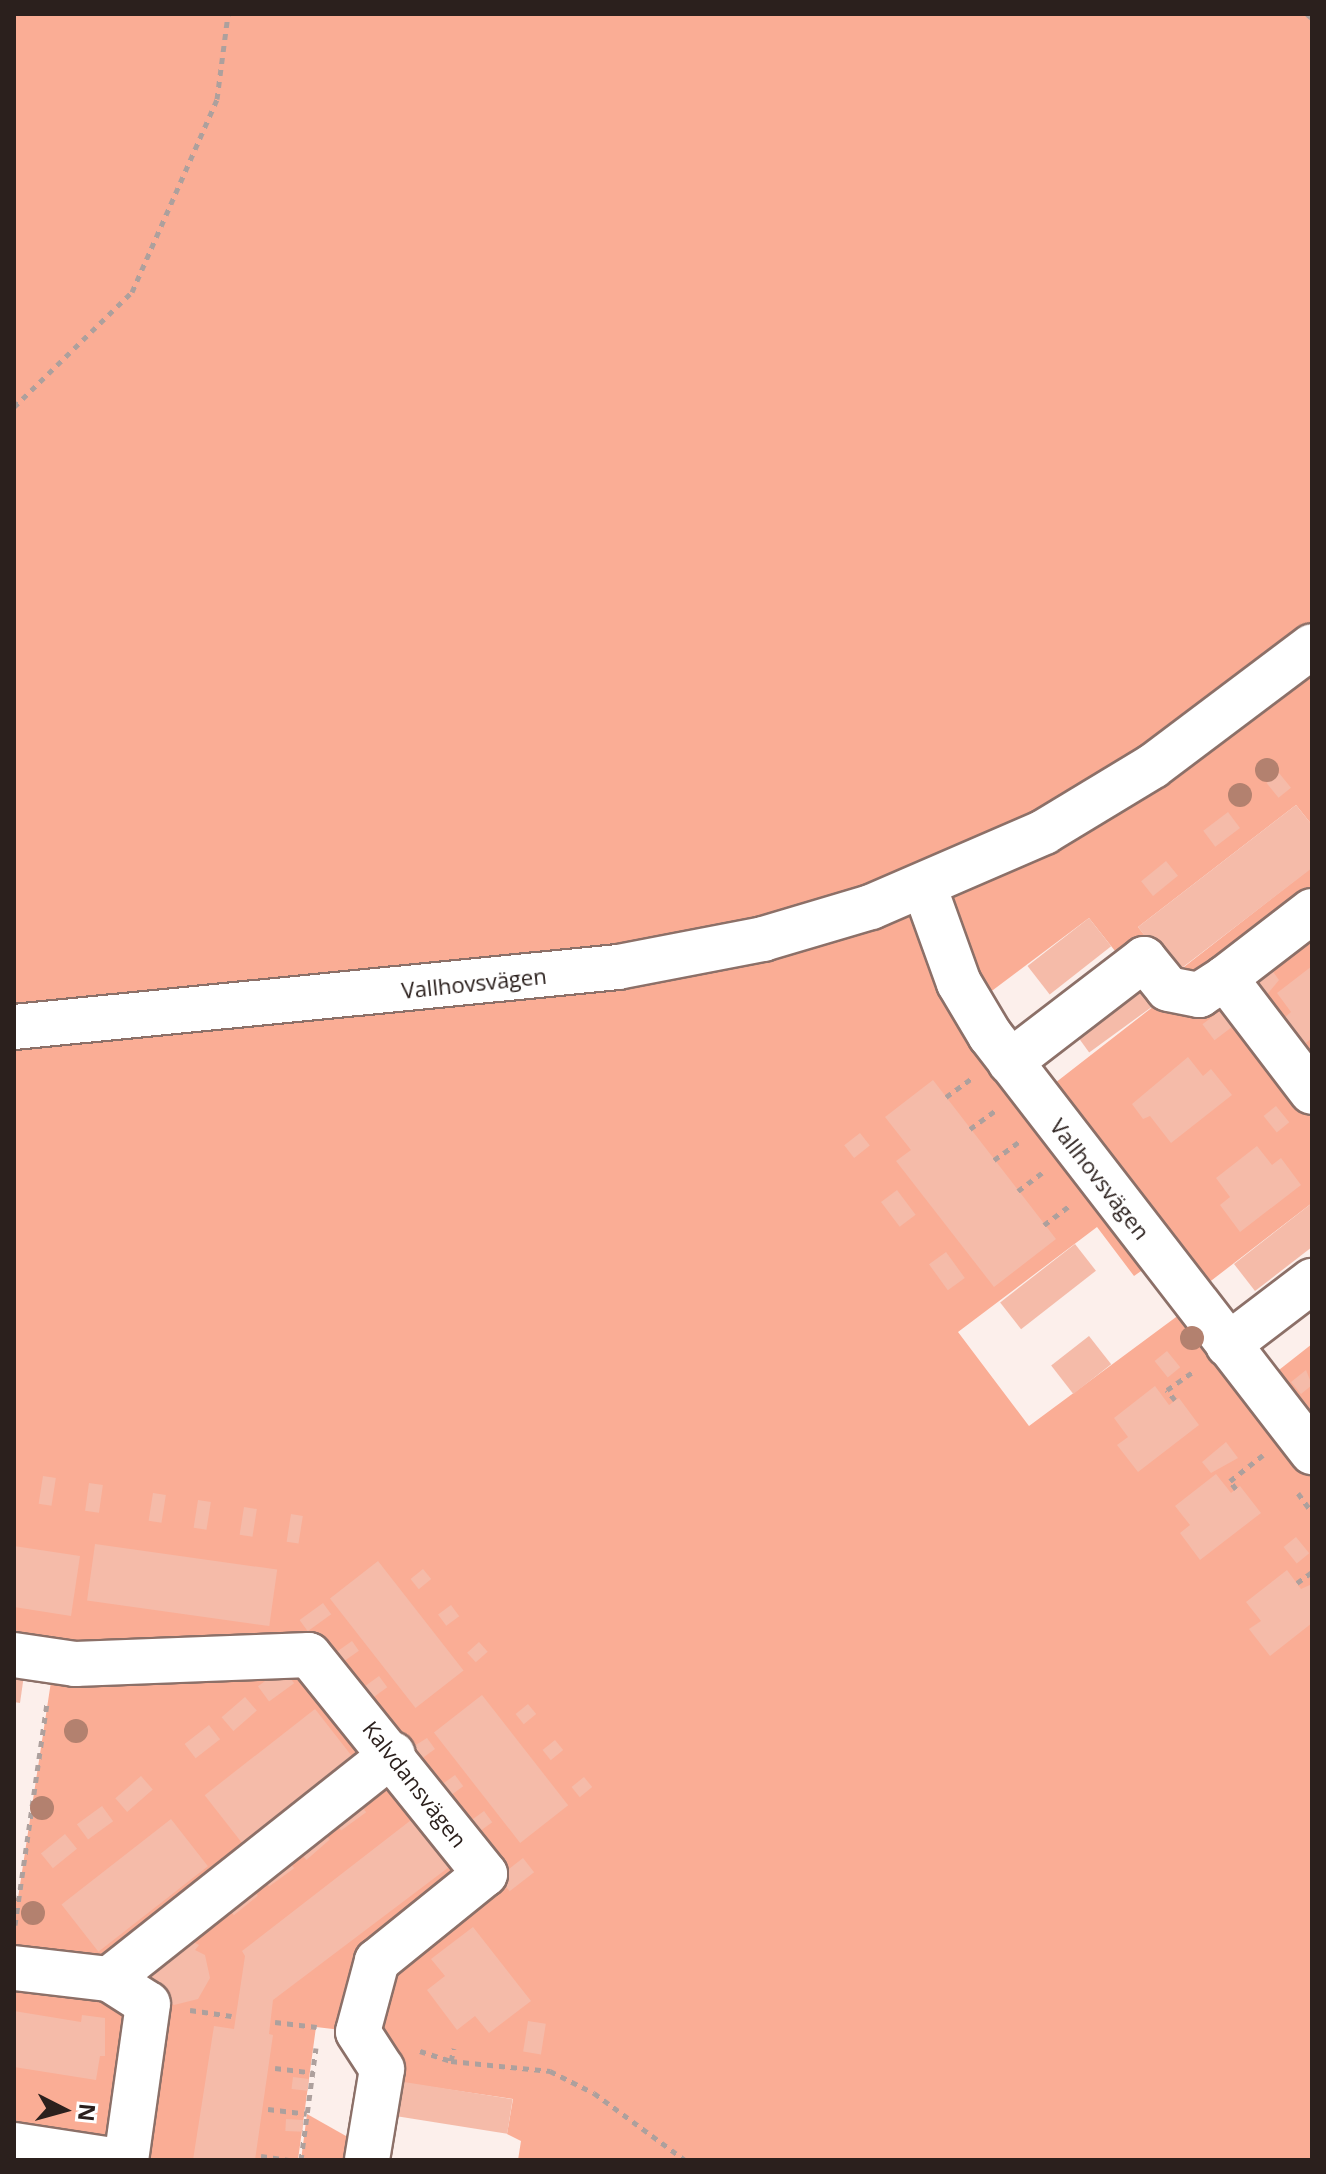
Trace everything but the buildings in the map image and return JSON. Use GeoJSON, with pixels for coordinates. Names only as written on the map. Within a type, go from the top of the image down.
{"type":"FeatureCollection","features":[{"type":"Feature","properties":{"kind":"street","name":"Vallhovsvägen"},"geometry":{"type":"LineString","coordinates":[[14,1027],[618,967],[763,939],[924,886],[1003,853],[1096,802],[1223,715],[1312,646]]}},
{"type":"Feature","properties":{"kind":"street","name":"Vallhovsvägen"},"geometry":{"type":"LineString","coordinates":[[924,886],[959,983],[1001,1078],[1215,1355],[1312,1452]]}},
{"type":"Feature","properties":{"kind":"street"},"geometry":{"type":"LineString","coordinates":[[1001,1078],[1144,959],[1168,989],[1199,995],[1312,911]]}},
{"type":"Feature","properties":{"kind":"street"},"geometry":{"type":"LineString","coordinates":[[1225,978],[1312,1092]]}},
{"type":"Feature","properties":{"kind":"street"},"geometry":{"type":"LineString","coordinates":[[1215,1355],[1312,1281]]}},
{"type":"Feature","properties":{"kind":"street","name":"Kalvdansvägen"},"geometry":{"type":"LineString","coordinates":[[34,1658],[309,1655],[393,1754],[485,1874],[377,1961],[338,2030]]}},
{"type":"Feature","properties":{"kind":"street"},"geometry":{"type":"LineString","coordinates":[[109,1979],[393,1754]]}},
{"type":"Feature","properties":{"kind":"street"},"geometry":{"type":"LineString","coordinates":[[14,1968],[109,1979],[148,2004],[126,2160]]}},
{"type":"Feature","properties":{"kind":"street"},"geometry":{"type":"LineString","coordinates":[[338,2030],[382,2069],[367,2160]]}},
{"type":"Feature","properties":{"kind":"street"},"geometry":{"type":"LineString","coordinates":[[14,2145],[112,2160]]}},
{"type":"Feature","properties":{"kind":"path"},"geometry":{"type":"LineString","coordinates":[[14,407],[132,292],[217,99],[228,14]]}},
{"type":"Feature","properties":{"kind":"path"},"geometry":{"type":"LineString","coordinates":[[946,1097],[1001,1078]]}},
{"type":"Feature","properties":{"kind":"path"},"geometry":{"type":"LineString","coordinates":[[970,1129],[1001,1078]]}},
{"type":"Feature","properties":{"kind":"path"},"geometry":{"type":"LineString","coordinates":[[994,1160],[1030,1134]]}},
{"type":"Feature","properties":{"kind":"path"},"geometry":{"type":"LineString","coordinates":[[1018,1191],[1052,1165]]}},
{"type":"Feature","properties":{"kind":"path"},"geometry":{"type":"LineString","coordinates":[[1044,1225],[1077,1200]]}},
{"type":"Feature","properties":{"kind":"path"},"geometry":{"type":"LineString","coordinates":[[1175,1400],[1167,1390],[1215,1355]]}},
{"type":"Feature","properties":{"kind":"path"},"geometry":{"type":"LineString","coordinates":[[1236,1489],[1230,1481],[1267,1452]]}},
{"type":"Feature","properties":{"kind":"path"},"geometry":{"type":"LineString","coordinates":[[1297,1583],[1312,1572]]}},
{"type":"Feature","properties":{"kind":"path"},"geometry":{"type":"LineString","coordinates":[[14,1930],[34,1658]]}},
{"type":"Feature","properties":{"kind":"path"},"geometry":{"type":"LineString","coordinates":[[301,2160],[313,2073],[338,2030],[451,2061],[550,2071],[594,2093],[685,2160]]}},
{"type":"Feature","properties":{"kind":"path"},"geometry":{"type":"LineString","coordinates":[[451,2061],[454,2048]]}},
{"type":"Feature","properties":{"kind":"path"},"geometry":{"type":"LineString","coordinates":[[275,2068],[313,2073]]}},
{"type":"Feature","properties":{"kind":"path"},"geometry":{"type":"LineString","coordinates":[[268,2109],[307,2114]]}},
{"type":"Feature","properties":{"kind":"path"},"geometry":{"type":"LineString","coordinates":[[261,2156],[291,2160]]}},
{"type":"Feature","properties":{"kind":"shaded area"},"geometry":{"type":"Polygon","coordinates":[[[14,14],[1312,14],[1312,825],[1296,805],[1138,927],[1175,974],[1312,867],[1312,1203],[1190,1297],[1161,1257],[1134,1276],[1097,1227],[958,1332],[1029,1426],[1195,1303],[1260,1385],[1312,1344],[1312,2160],[518,2160],[521,2141],[507,2134],[513,2099],[404,2083],[399,2117],[374,2112],[358,2032],[316,2027],[298,2160],[14,2160],[14,1898],[18,1898],[54,1662],[14,1655],[14,14]],[[1089,918],[985,996],[1037,1097],[1163,999],[1130,970],[1089,918]]]}},
{"type":"Feature","properties":{"kind":"shaded area"},"geometry":{"type":"Polygon","coordinates":[[[307,2114],[369,2149],[367,2160],[301,2160],[307,2114]]]}}]}
